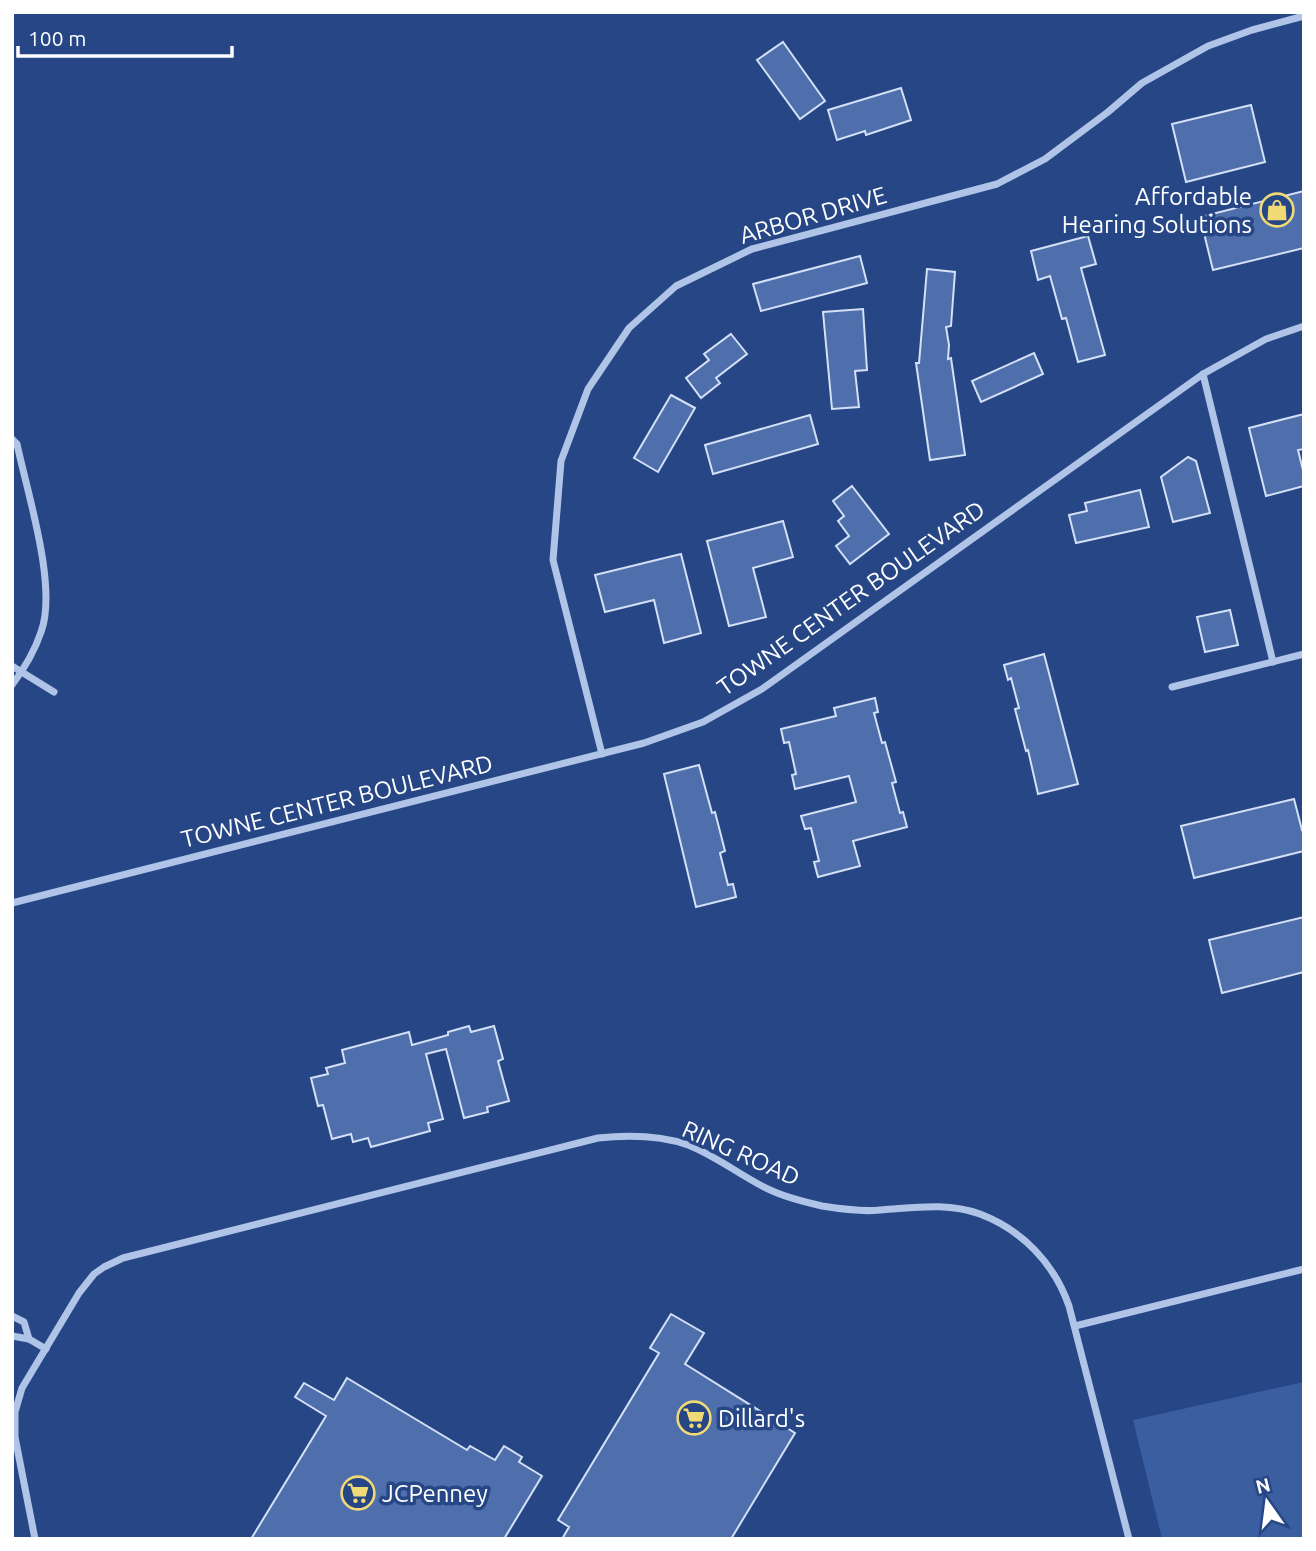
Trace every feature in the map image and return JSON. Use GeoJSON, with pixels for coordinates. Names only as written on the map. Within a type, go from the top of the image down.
{"type":"FeatureCollection","features":[{"type":"Feature","properties":{"kind":"street","name":"ARBOR DRIVE"},"geometry":{"type":"LineString","coordinates":[[602,754],[553,560],[561,461],[587,389],[629,328],[676,286],[752,249],[997,184],[1045,159],[1142,83],[1208,46],[1252,30],[1304,16]]}},
{"type":"Feature","properties":{"kind":"street","name":"TOWNE CENTER BOULEVARD"},"geometry":{"type":"LineString","coordinates":[[12,903],[602,754],[693,726],[762,689],[1203,374],[1266,339],[1304,326]]}},
{"type":"Feature","properties":{"kind":"street"},"geometry":{"type":"LineString","coordinates":[[1203,374],[1273,662]]}},
{"type":"Feature","properties":{"kind":"street"},"geometry":{"type":"LineString","coordinates":[[12,439],[16,444],[47,580],[42,630],[12,685]]}},
{"type":"Feature","properties":{"kind":"street"},"geometry":{"type":"LineString","coordinates":[[1172,687],[1304,654]]}},
{"type":"Feature","properties":{"kind":"street"},"geometry":{"type":"LineString","coordinates":[[12,666],[54,692]]}},
{"type":"Feature","properties":{"kind":"street","name":"RING ROAD"},"geometry":{"type":"LineString","coordinates":[[35,1539],[14,1422],[22,1388],[87,1282],[104,1267],[117,1260],[598,1138],[617,1136],[654,1137],[687,1145],[762,1186],[785,1196],[824,1206],[862,1211],[936,1206],[980,1214],[1015,1233],[1039,1253],[1064,1290],[1129,1539]]}},
{"type":"Feature","properties":{"kind":"street"},"geometry":{"type":"LineString","coordinates":[[1075,1326],[1304,1269]]}},
{"type":"Feature","properties":{"kind":"street"},"geometry":{"type":"LineString","coordinates":[[12,1315],[24,1322],[29,1339]]}},
{"type":"Feature","properties":{"kind":"street"},"geometry":{"type":"LineString","coordinates":[[12,1336],[29,1339],[46,1349]]}},
{"type":"Feature","properties":{"kind":"shaded area"},"geometry":{"type":"Polygon","coordinates":[[[1304,1382],[1304,1539],[1162,1539],[1133,1420],[1304,1382]]]}},
{"type":"Feature","properties":{"kind":"building"},"geometry":{"type":"Polygon","coordinates":[[[783,42],[825,101],[800,119],[757,60],[783,42]]]}},
{"type":"Feature","properties":{"kind":"building"},"geometry":{"type":"Polygon","coordinates":[[[901,88],[911,120],[866,135],[865,131],[837,140],[828,110],[901,88]]]}},
{"type":"Feature","properties":{"kind":"building"},"geometry":{"type":"Polygon","coordinates":[[[1251,105],[1265,162],[1186,182],[1172,124],[1251,105]]]}},
{"type":"Feature","properties":{"kind":"building"},"geometry":{"type":"Polygon","coordinates":[[[1304,191],[1304,248],[1213,270],[1200,217],[1304,191]]]}},
{"type":"Feature","properties":{"kind":"building"},"geometry":{"type":"Polygon","coordinates":[[[1088,236],[1096,264],[1081,268],[1105,355],[1078,362],[1066,318],[1062,319],[1050,276],[1038,280],[1031,251],[1088,236]]]}},
{"type":"Feature","properties":{"kind":"building"},"geometry":{"type":"Polygon","coordinates":[[[860,256],[867,283],[761,311],[753,284],[860,256]]]}},
{"type":"Feature","properties":{"kind":"building"},"geometry":{"type":"Polygon","coordinates":[[[927,269],[955,272],[951,326],[946,327],[948,359],[951,358],[965,455],[930,460],[916,363],[919,363],[927,269]]]}},
{"type":"Feature","properties":{"kind":"building"},"geometry":{"type":"Polygon","coordinates":[[[863,309],[867,370],[855,371],[859,407],[832,409],[823,312],[863,309]]]}},
{"type":"Feature","properties":{"kind":"building"},"geometry":{"type":"Polygon","coordinates":[[[731,334],[747,354],[716,378],[720,383],[701,398],[686,378],[709,360],[704,354],[731,334]]]}},
{"type":"Feature","properties":{"kind":"building"},"geometry":{"type":"Polygon","coordinates":[[[1034,353],[1043,374],[981,402],[972,381],[1034,353]]]}},
{"type":"Feature","properties":{"kind":"building"},"geometry":{"type":"Polygon","coordinates":[[[671,395],[695,408],[658,472],[634,458],[671,395]]]}},
{"type":"Feature","properties":{"kind":"building"},"geometry":{"type":"Polygon","coordinates":[[[1304,414],[1304,449],[1298,450],[1304,486],[1266,496],[1249,428],[1304,414]]]}},
{"type":"Feature","properties":{"kind":"building"},"geometry":{"type":"Polygon","coordinates":[[[810,415],[818,444],[713,474],[705,445],[810,415]]]}},
{"type":"Feature","properties":{"kind":"building"},"geometry":{"type":"Polygon","coordinates":[[[1188,457],[1196,461],[1210,513],[1173,522],[1161,477],[1188,457]]]}},
{"type":"Feature","properties":{"kind":"building"},"geometry":{"type":"Polygon","coordinates":[[[852,486],[889,534],[850,564],[836,546],[849,536],[838,521],[844,516],[833,501],[852,486]]]}},
{"type":"Feature","properties":{"kind":"building"},"geometry":{"type":"Polygon","coordinates":[[[1140,490],[1149,527],[1076,543],[1069,515],[1087,511],[1085,503],[1140,490]]]}},
{"type":"Feature","properties":{"kind":"building"},"geometry":{"type":"Polygon","coordinates":[[[783,521],[793,557],[753,568],[766,617],[729,626],[707,541],[783,521]]]}},
{"type":"Feature","properties":{"kind":"building"},"geometry":{"type":"Polygon","coordinates":[[[681,554],[701,633],[664,643],[654,600],[605,612],[595,575],[681,554]]]}},
{"type":"Feature","properties":{"kind":"building"},"geometry":{"type":"Polygon","coordinates":[[[1230,610],[1238,645],[1205,652],[1197,617],[1230,610]]]}},
{"type":"Feature","properties":{"kind":"building"},"geometry":{"type":"Polygon","coordinates":[[[1044,654],[1078,784],[1038,794],[1015,709],[1019,708],[1011,678],[1008,680],[1004,665],[1044,654]]]}},
{"type":"Feature","properties":{"kind":"building"},"geometry":{"type":"Polygon","coordinates":[[[875,698],[878,712],[874,713],[896,782],[892,783],[900,813],[903,812],[907,827],[853,841],[860,866],[818,877],[814,862],[819,861],[811,828],[805,829],[801,816],[856,802],[849,776],[795,789],[792,775],[796,774],[789,742],[784,743],[781,729],[836,716],[834,708],[875,698]]]}},
{"type":"Feature","properties":{"kind":"building"},"geometry":{"type":"Polygon","coordinates":[[[699,765],[725,851],[720,853],[728,885],[733,884],[736,897],[696,907],[664,774],[699,765]]]}},
{"type":"Feature","properties":{"kind":"building"},"geometry":{"type":"Polygon","coordinates":[[[1294,799],[1302,830],[1304,829],[1304,851],[1194,878],[1181,826],[1294,799]]]}},
{"type":"Feature","properties":{"kind":"building"},"geometry":{"type":"Polygon","coordinates":[[[1304,917],[1304,972],[1222,993],[1209,940],[1304,917]]]}},
{"type":"Feature","properties":{"kind":"building"},"geometry":{"type":"Polygon","coordinates":[[[469,1026],[471,1032],[494,1026],[503,1059],[498,1061],[509,1101],[487,1107],[488,1112],[464,1118],[446,1049],[426,1054],[443,1119],[428,1123],[430,1131],[371,1147],[368,1138],[353,1142],[351,1134],[332,1139],[323,1105],[318,1106],[311,1078],[328,1074],[326,1068],[345,1063],[342,1050],[409,1032],[412,1045],[469,1026]]]}},
{"type":"Feature","properties":{"kind":"building","name":"Dillard's"},"geometry":{"type":"Polygon","coordinates":[[[671,1314],[704,1333],[685,1364],[795,1433],[731,1539],[562,1539],[569,1527],[558,1520],[659,1353],[650,1348],[671,1314]]]}},
{"type":"Feature","properties":{"kind":"building","name":"JCPenney"},"geometry":{"type":"Polygon","coordinates":[[[347,1378],[467,1450],[470,1446],[495,1460],[504,1446],[522,1457],[519,1462],[542,1476],[504,1539],[251,1539],[326,1416],[295,1397],[304,1383],[334,1400],[347,1378]]]}},
{"type":"Feature","properties":{"kind":"place","name":"Affordable Hearing Solutions"},"geometry":{"type":"Point","coordinates":[1277,210]}},
{"type":"Feature","properties":{"kind":"place","name":"Dillard's"},"geometry":{"type":"Point","coordinates":[694,1418]}},
{"type":"Feature","properties":{"kind":"place","name":"JCPenney"},"geometry":{"type":"Point","coordinates":[358,1493]}}]}
